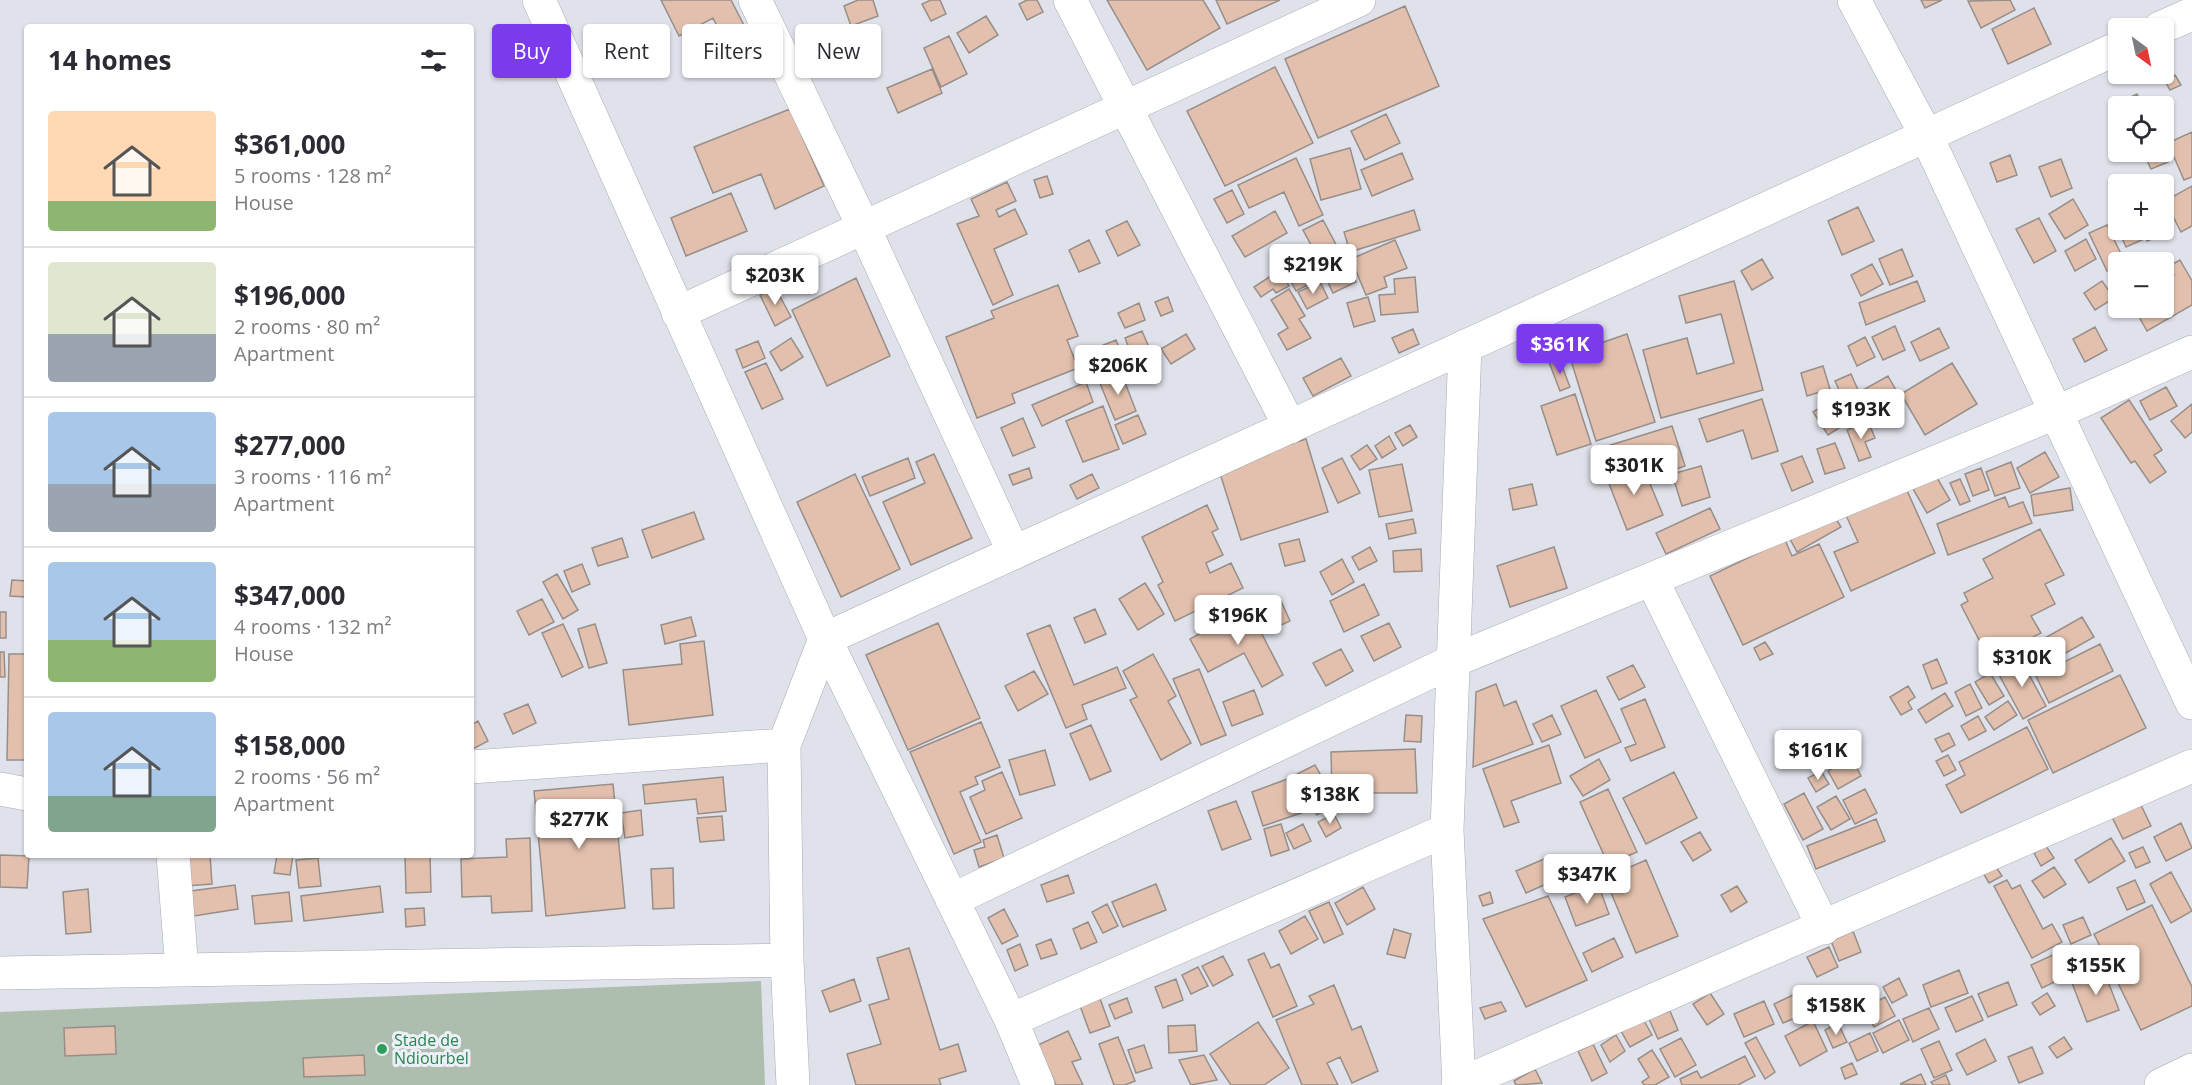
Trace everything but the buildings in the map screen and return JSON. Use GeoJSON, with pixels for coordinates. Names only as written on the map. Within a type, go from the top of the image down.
{"type":"FeatureCollection","features":[{"type":"Feature","properties":{"kind":"street"},"geometry":{"type":"LineString","coordinates":[[539,0],[825,639],[1011,1020],[1038,1085]]}},
{"type":"Feature","properties":{"kind":"street"},"geometry":{"type":"LineString","coordinates":[[755,0],[864,228],[1014,553]]}},
{"type":"Feature","properties":{"kind":"street"},"geometry":{"type":"LineString","coordinates":[[1070,0],[1290,427]]}},
{"type":"Feature","properties":{"kind":"street"},"geometry":{"type":"LineString","coordinates":[[678,313],[1359,0]]}},
{"type":"Feature","properties":{"kind":"street"},"geometry":{"type":"LineString","coordinates":[[1854,0],[1926,135],[2192,703]]}},
{"type":"Feature","properties":{"kind":"street"},"geometry":{"type":"LineString","coordinates":[[2174,22],[2192,14]]}},
{"type":"Feature","properties":{"kind":"street"},"geometry":{"type":"LineString","coordinates":[[793,1085],[787,960],[784,745],[825,639],[2108,53]]}},
{"type":"Feature","properties":{"kind":"street"},"geometry":{"type":"LineString","coordinates":[[1465,346],[1447,830],[1459,1085],[2192,766]]}},
{"type":"Feature","properties":{"kind":"street"},"geometry":{"type":"LineString","coordinates":[[952,900],[1455,660],[2055,413],[2192,352]]}},
{"type":"Feature","properties":{"kind":"street"},"geometry":{"type":"LineString","coordinates":[[1652,580],[1824,928]]}},
{"type":"Feature","properties":{"kind":"street"},"geometry":{"type":"LineString","coordinates":[[474,767],[784,745]]}},
{"type":"Feature","properties":{"kind":"street"},"geometry":{"type":"LineString","coordinates":[[0,789],[24,793]]}},
{"type":"Feature","properties":{"kind":"street"},"geometry":{"type":"LineString","coordinates":[[1011,1020],[1447,830]]}},
{"type":"Feature","properties":{"kind":"street"},"geometry":{"type":"LineString","coordinates":[[173,858],[182,970]]}},
{"type":"Feature","properties":{"kind":"street"},"geometry":{"type":"LineString","coordinates":[[0,973],[787,960]]}},
{"type":"Feature","properties":{"kind":"street"},"geometry":{"type":"LineString","coordinates":[[2161,1085],[2192,1070]]}},
{"type":"Feature","properties":{"kind":"green space","name":"Stade de Ndiourbel"},"geometry":{"type":"Polygon","coordinates":[[[761,981],[765,1085],[0,1085],[0,1012],[761,981]]]}},
{"type":"Feature","properties":{"kind":"place","name":"Stade de Ndiourbel"},"geometry":{"type":"Point","coordinates":[382,1049]}}]}
